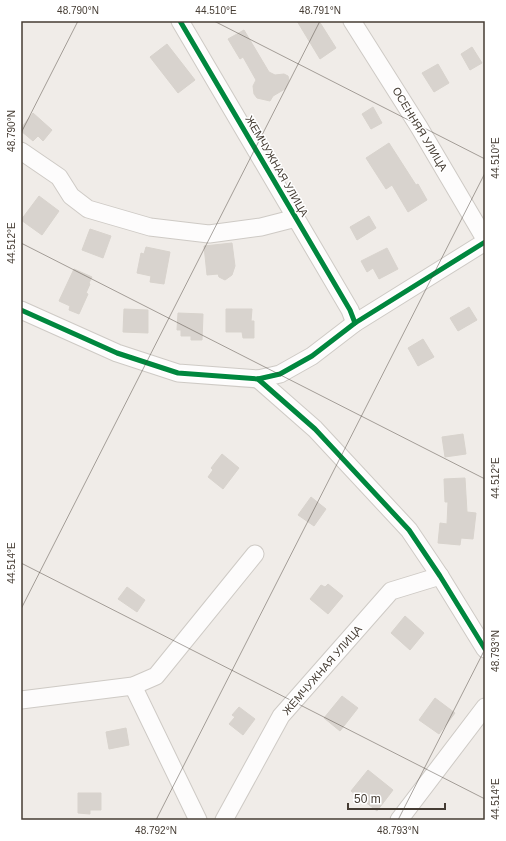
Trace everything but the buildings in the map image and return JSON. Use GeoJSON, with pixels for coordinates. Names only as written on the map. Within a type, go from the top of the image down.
{"type":"FeatureCollection","features":[{"type":"Feature","properties":{"kind":"street","name":"ЖЕМЧУЖНАЯ УЛИЦА"},"geometry":{"type":"LineString","coordinates":[[180,21],[350,310],[355,323]]}},
{"type":"Feature","properties":{"kind":"street","name":"ОСЕННЯЯ УЛИЦА"},"geometry":{"type":"LineString","coordinates":[[352,21],[419,127],[485,240]]}},
{"type":"Feature","properties":{"kind":"street"},"geometry":{"type":"LineString","coordinates":[[21,151],[59,176],[71,196],[88,209],[150,227],[210,234],[261,227],[296,218]]}},
{"type":"Feature","properties":{"kind":"street"},"geometry":{"type":"LineString","coordinates":[[21,310],[117,353],[178,372],[258,379],[280,374],[312,356],[355,323],[485,240]]}},
{"type":"Feature","properties":{"kind":"street"},"geometry":{"type":"LineString","coordinates":[[258,379],[315,429],[409,530],[440,576],[485,649]]}},
{"type":"Feature","properties":{"kind":"street"},"geometry":{"type":"LineString","coordinates":[[21,700],[133,686],[156,676],[255,554]]}},
{"type":"Feature","properties":{"kind":"street","name":"ЖЕМЧУЖНАЯ УЛИЦА"},"geometry":{"type":"LineString","coordinates":[[224,820],[281,716],[381,602],[391,591],[440,576]]}},
{"type":"Feature","properties":{"kind":"street"},"geometry":{"type":"LineString","coordinates":[[133,686],[198,820]]}},
{"type":"Feature","properties":{"kind":"street"},"geometry":{"type":"LineString","coordinates":[[399,820],[485,708]]}},
{"type":"Feature","properties":{"kind":"cycle path"},"geometry":{"type":"LineString","coordinates":[[180,21],[350,310],[355,323]]}},
{"type":"Feature","properties":{"kind":"cycle path"},"geometry":{"type":"LineString","coordinates":[[21,310],[117,353],[178,373],[258,379],[280,374],[312,356],[355,323],[485,242]]}},
{"type":"Feature","properties":{"kind":"cycle path"},"geometry":{"type":"LineString","coordinates":[[258,379],[315,429],[409,530],[440,576],[485,649]]}}]}
